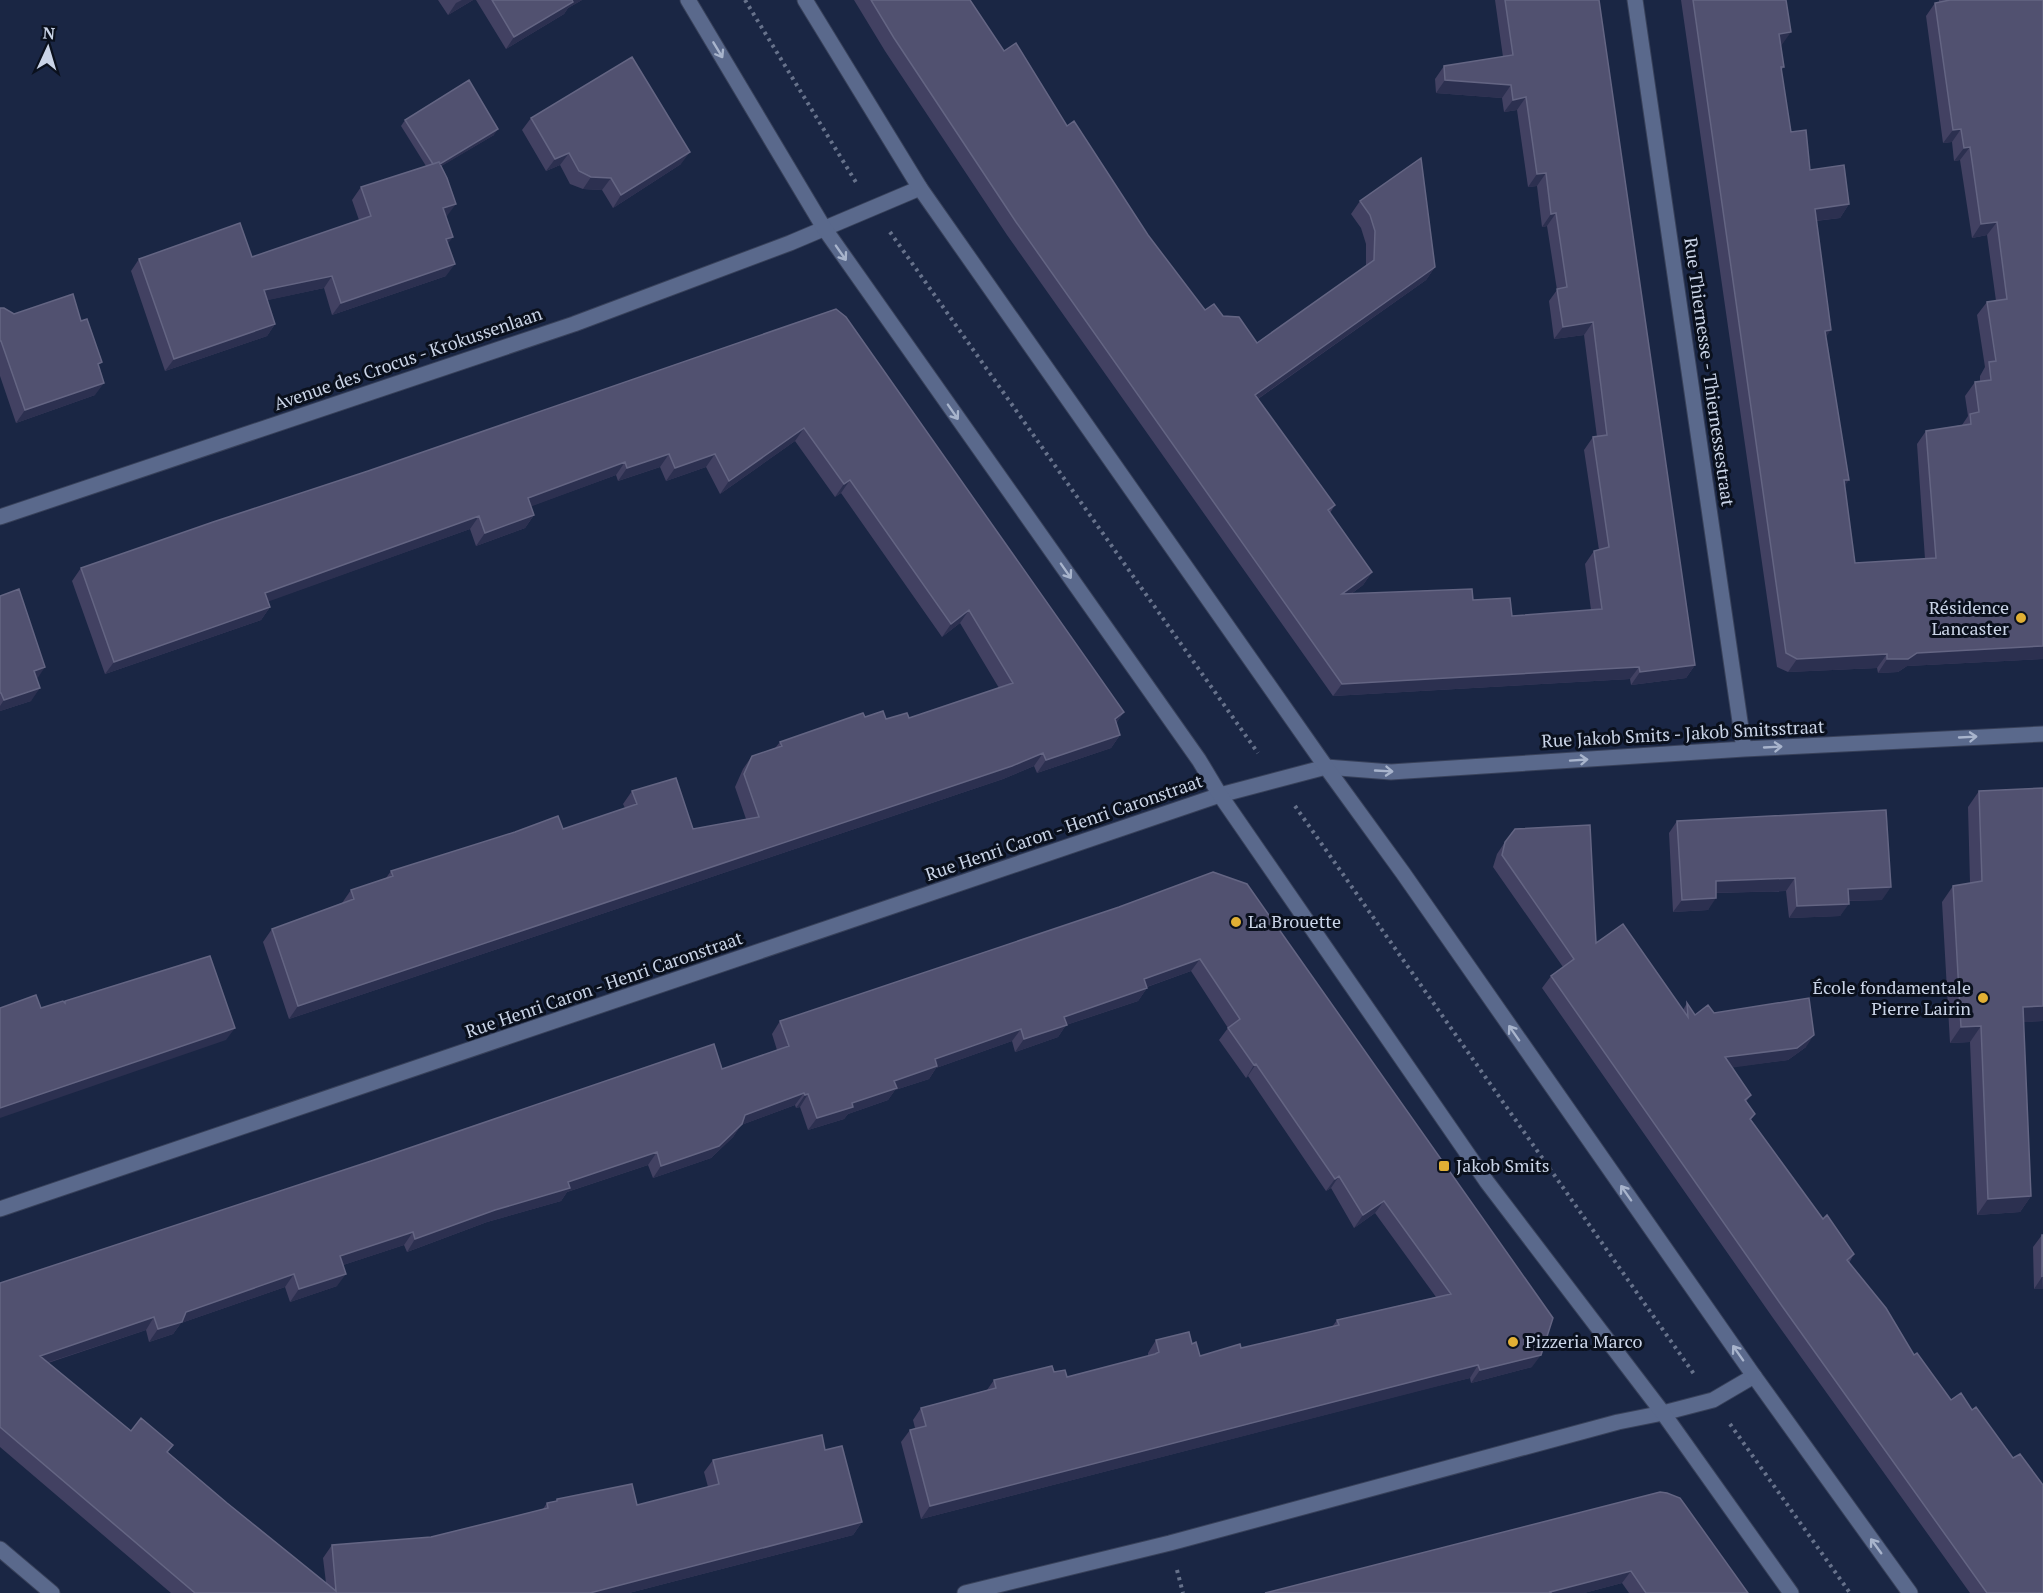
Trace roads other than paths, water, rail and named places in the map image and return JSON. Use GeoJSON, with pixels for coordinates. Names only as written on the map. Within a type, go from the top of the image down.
{"type":"FeatureCollection","features":[{"type":"Feature","properties":{"kind":"street"},"geometry":{"type":"LineString","coordinates":[[688,0],[824,228],[1199,760],[1220,795],[1487,1182],[1663,1413],[1791,1593]]}},
{"type":"Feature","properties":{"kind":"street"},"geometry":{"type":"LineString","coordinates":[[805,0],[920,188],[1754,1376],[1910,1593]]}},
{"type":"Feature","properties":{"kind":"street","name":"Rue Thiernesse - Thiernessestraat"},"geometry":{"type":"LineString","coordinates":[[1635,0],[1744,749]]}},
{"type":"Feature","properties":{"kind":"street","name":"Avenue des Crocus - Krokussenlaan"},"geometry":{"type":"LineString","coordinates":[[0,517],[574,324],[824,228],[920,188]]}},
{"type":"Feature","properties":{"kind":"street","name":"Rue Jakob Smits - Jakob Smitsstraat"},"geometry":{"type":"LineString","coordinates":[[1220,795],[1326,767],[1391,772],[1744,749],[2043,734]]}},
{"type":"Feature","properties":{"kind":"street","name":"Rue Henri Caron - Henri Caronstraat"},"geometry":{"type":"LineString","coordinates":[[0,1209],[1220,795]]}},
{"type":"Feature","properties":{"kind":"street"},"geometry":{"type":"LineString","coordinates":[[965,1593],[1170,1543],[1618,1422],[1713,1400],[1754,1376]]}},
{"type":"Feature","properties":{"kind":"street"},"geometry":{"type":"LineString","coordinates":[[0,1549],[52,1593]]}},
{"type":"Feature","properties":{"kind":"place","name":"Résidence Lancaster"},"geometry":{"type":"Point","coordinates":[2021,618]}},
{"type":"Feature","properties":{"kind":"place","name":"La Brouette"},"geometry":{"type":"Point","coordinates":[1236,922]}},
{"type":"Feature","properties":{"kind":"place","name":"École fondamentale Pierre Lairin"},"geometry":{"type":"Point","coordinates":[1983,998]}},
{"type":"Feature","properties":{"kind":"place","name":"Jakob Smits"},"geometry":{"type":"Point","coordinates":[1444,1166]}},
{"type":"Feature","properties":{"kind":"place","name":"Pizzeria Marco"},"geometry":{"type":"Point","coordinates":[1513,1342]}}]}
